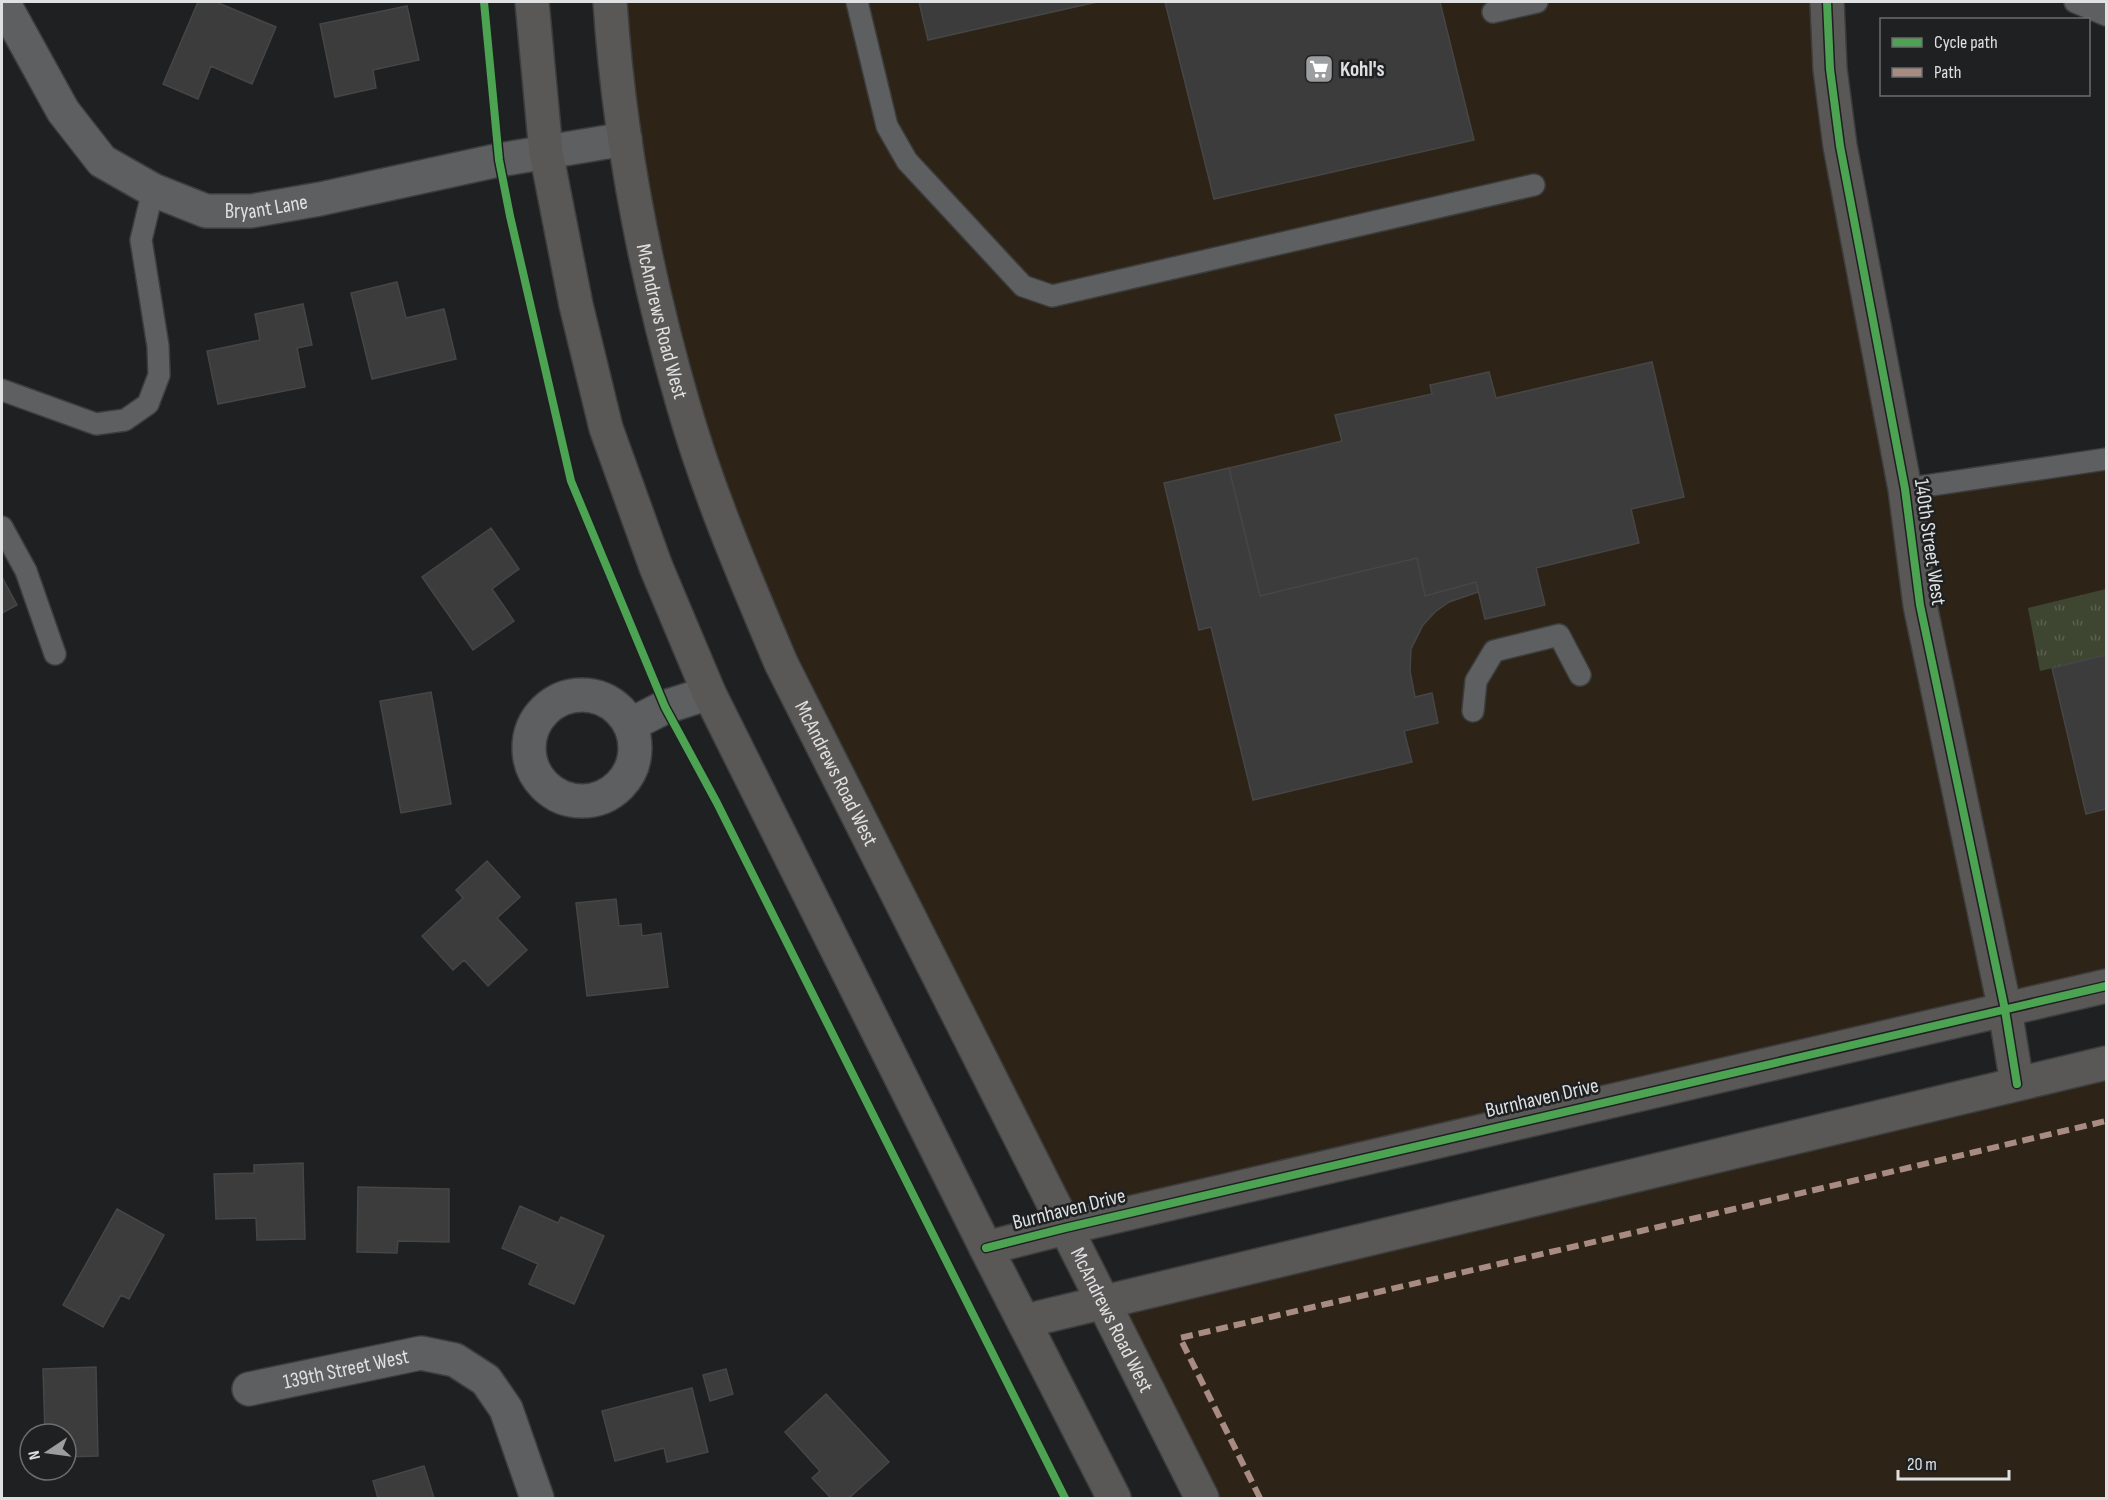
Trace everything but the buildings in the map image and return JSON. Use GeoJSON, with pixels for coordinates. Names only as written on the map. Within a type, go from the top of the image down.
{"type":"FeatureCollection","features":[{"type":"Feature","properties":{"kind":"street","name":"Bryant Lane"},"geometry":{"type":"LineString","coordinates":[[3,2],[63,111],[102,161],[153,190],[206,211],[251,212],[499,160],[625,139]]}},
{"type":"Feature","properties":{"kind":"street"},"geometry":{"type":"LineString","coordinates":[[532,2],[546,152],[576,305],[606,428],[656,567],[709,693],[1114,1498]]}},
{"type":"Feature","properties":{"kind":"street","name":"McAndrews Road West"},"geometry":{"type":"LineString","coordinates":[[610,2],[625,139],[649,272],[683,405],[729,540],[781,663],[1202,1498]]}},
{"type":"Feature","properties":{"kind":"street","name":"140th Street West"},"geometry":{"type":"LineString","coordinates":[[1827,2],[1830,69],[1840,146],[1905,489],[1920,605],[2005,1010],[2017,1084]]}},
{"type":"Feature","properties":{"kind":"street"},"geometry":{"type":"LineString","coordinates":[[630,725],[665,707],[709,693]]}},
{"type":"Feature","properties":{"kind":"street","name":"Burnhaven Drive"},"geometry":{"type":"LineString","coordinates":[[987,1248],[2106,986]]}},
{"type":"Feature","properties":{"kind":"street"},"geometry":{"type":"LineString","coordinates":[[1025,1321],[2106,1063]]}},
{"type":"Feature","properties":{"kind":"street","name":"139th Street West"},"geometry":{"type":"LineString","coordinates":[[249,1389],[421,1353],[455,1360],[486,1380],[506,1409],[537,1498]]}},
{"type":"Feature","properties":{"kind":"lane"},"geometry":{"type":"LineString","coordinates":[[857,2],[887,126],[907,161],[1023,286],[1052,296],[1534,185]]}},
{"type":"Feature","properties":{"kind":"lane"},"geometry":{"type":"LineString","coordinates":[[1493,12],[1537,2]]}},
{"type":"Feature","properties":{"kind":"lane"},"geometry":{"type":"LineString","coordinates":[[2075,2],[2106,15]]}},
{"type":"Feature","properties":{"kind":"lane"},"geometry":{"type":"LineString","coordinates":[[2,390],[96,424],[124,420],[148,404],[159,375],[158,346],[141,240],[153,190]]}},
{"type":"Feature","properties":{"kind":"lane"},"geometry":{"type":"LineString","coordinates":[[1905,489],[2106,459]]}},
{"type":"Feature","properties":{"kind":"lane"},"geometry":{"type":"LineString","coordinates":[[2,526],[26,571],[55,654]]}},
{"type":"Feature","properties":{"kind":"lane"},"geometry":{"type":"LineString","coordinates":[[1473,711],[1476,681],[1494,651],[1559,635],[1580,675]]}},
{"type":"Feature","properties":{"kind":"shaded area"},"geometry":{"type":"Polygon","coordinates":[[[610,2],[1827,2],[1905,489],[2106,459],[2106,986],[1065,1228],[781,663],[683,405],[610,2]]]}},
{"type":"Feature","properties":{"kind":"shaded area"},"geometry":{"type":"Polygon","coordinates":[[[2106,1063],[2106,1498],[1202,1498],[1103,1302],[2106,1063]]]}},
{"type":"Feature","properties":{"kind":"green space"},"geometry":{"type":"Polygon","coordinates":[[[2106,589],[2106,655],[2040,671],[2028,608],[2106,589]]]}},
{"type":"Feature","properties":{"kind":"marked path"},"geometry":{"type":"LineString","coordinates":[[1260,1498],[1180,1338],[2106,1121]]}},
{"type":"Feature","properties":{"kind":"cycle path"},"geometry":{"type":"LineString","coordinates":[[484,2],[499,160],[571,481],[665,707],[717,803],[1065,1498]]}},
{"type":"Feature","properties":{"kind":"cycle path"},"geometry":{"type":"LineString","coordinates":[[1827,2],[1830,69],[1840,146],[1905,489],[1920,605],[2005,1010],[2017,1084]]}},
{"type":"Feature","properties":{"kind":"cycle path"},"geometry":{"type":"LineString","coordinates":[[986,1248],[2106,986]]}},
{"type":"Feature","properties":{"kind":"place","name":"Kohl's"},"geometry":{"type":"Point","coordinates":[1319,69]}}]}
